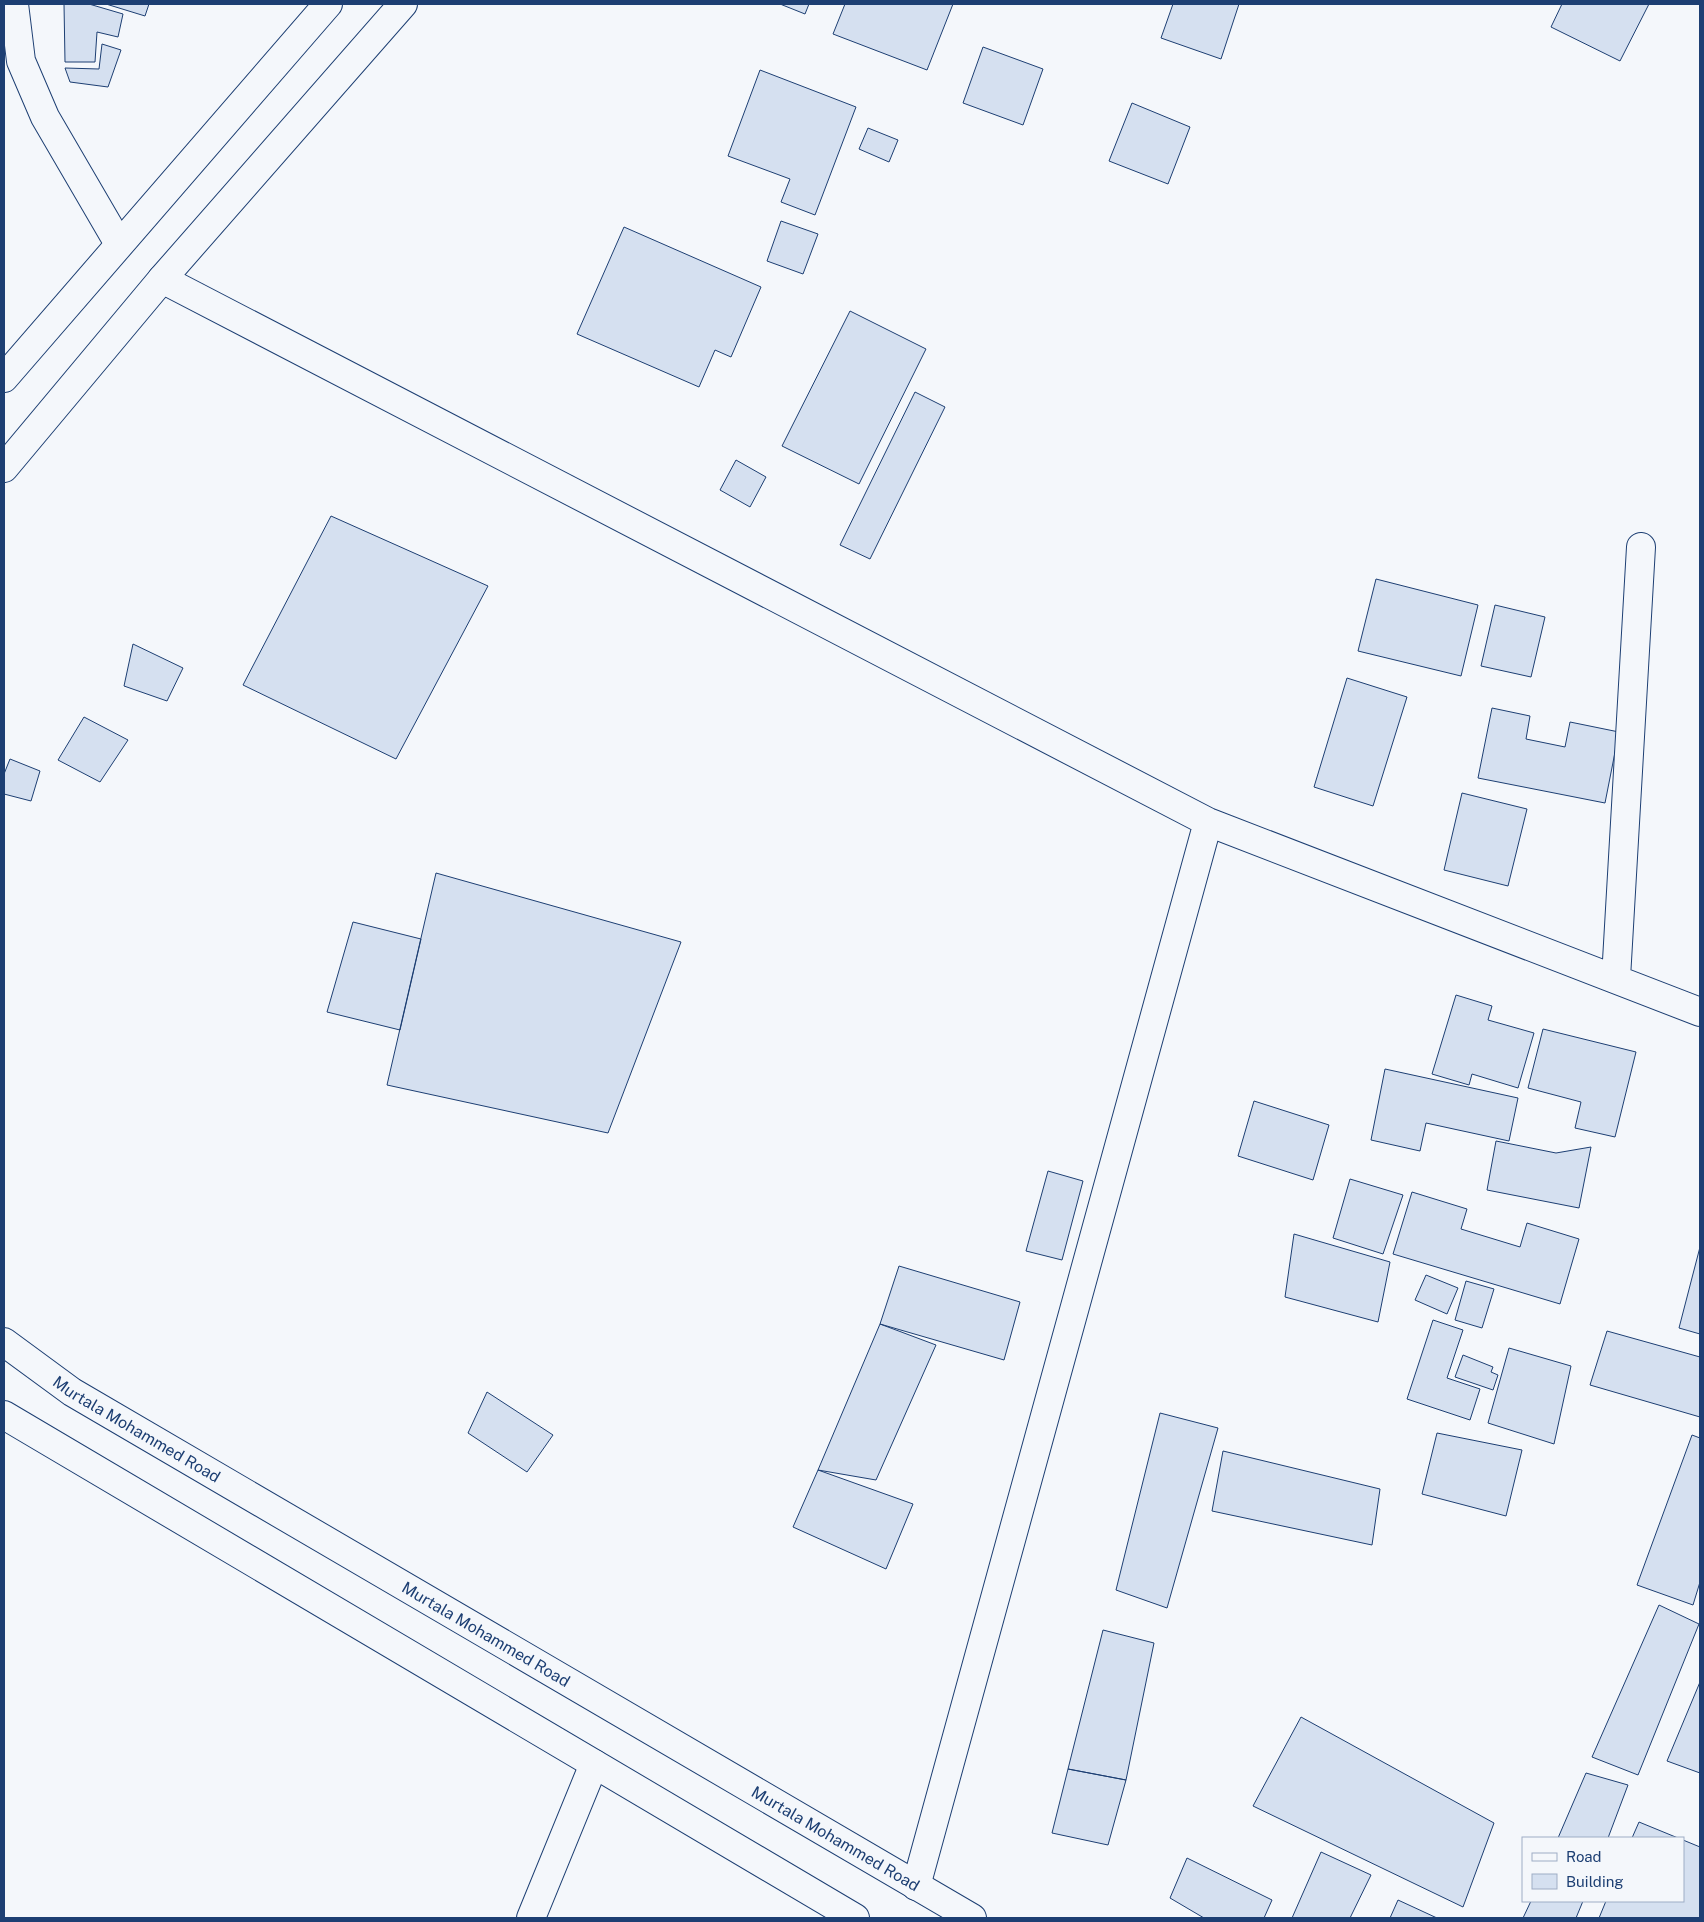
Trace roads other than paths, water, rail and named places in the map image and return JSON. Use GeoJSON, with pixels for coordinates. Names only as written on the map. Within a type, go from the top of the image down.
{"type":"FeatureCollection","features":[{"type":"Feature","properties":{"kind":"street"},"geometry":{"type":"LineString","coordinates":[[14,4],[21,61],[45,117],[119,244]]}},
{"type":"Feature","properties":{"kind":"street"},"geometry":{"type":"LineString","coordinates":[[4,378],[328,4]]}},
{"type":"Feature","properties":{"kind":"street"},"geometry":{"type":"LineString","coordinates":[[4,468],[162,279],[403,4]]}},
{"type":"Feature","properties":{"kind":"street"},"geometry":{"type":"LineString","coordinates":[[162,279],[1208,822],[1700,1012]]}},
{"type":"Feature","properties":{"kind":"street"},"geometry":{"type":"LineString","coordinates":[[1616,978],[1641,547]]}},
{"type":"Feature","properties":{"kind":"street"},"geometry":{"type":"LineString","coordinates":[[916,1886],[1208,822]]}},
{"type":"Feature","properties":{"kind":"street","name":"Murtala Mohammed Road"},"geometry":{"type":"LineString","coordinates":[[4,1342],[72,1392],[972,1918]]}},
{"type":"Feature","properties":{"kind":"street"},"geometry":{"type":"LineString","coordinates":[[4,1415],[856,1918]]}},
{"type":"Feature","properties":{"kind":"street"},"geometry":{"type":"LineString","coordinates":[[531,1918],[594,1764]]}}]}
